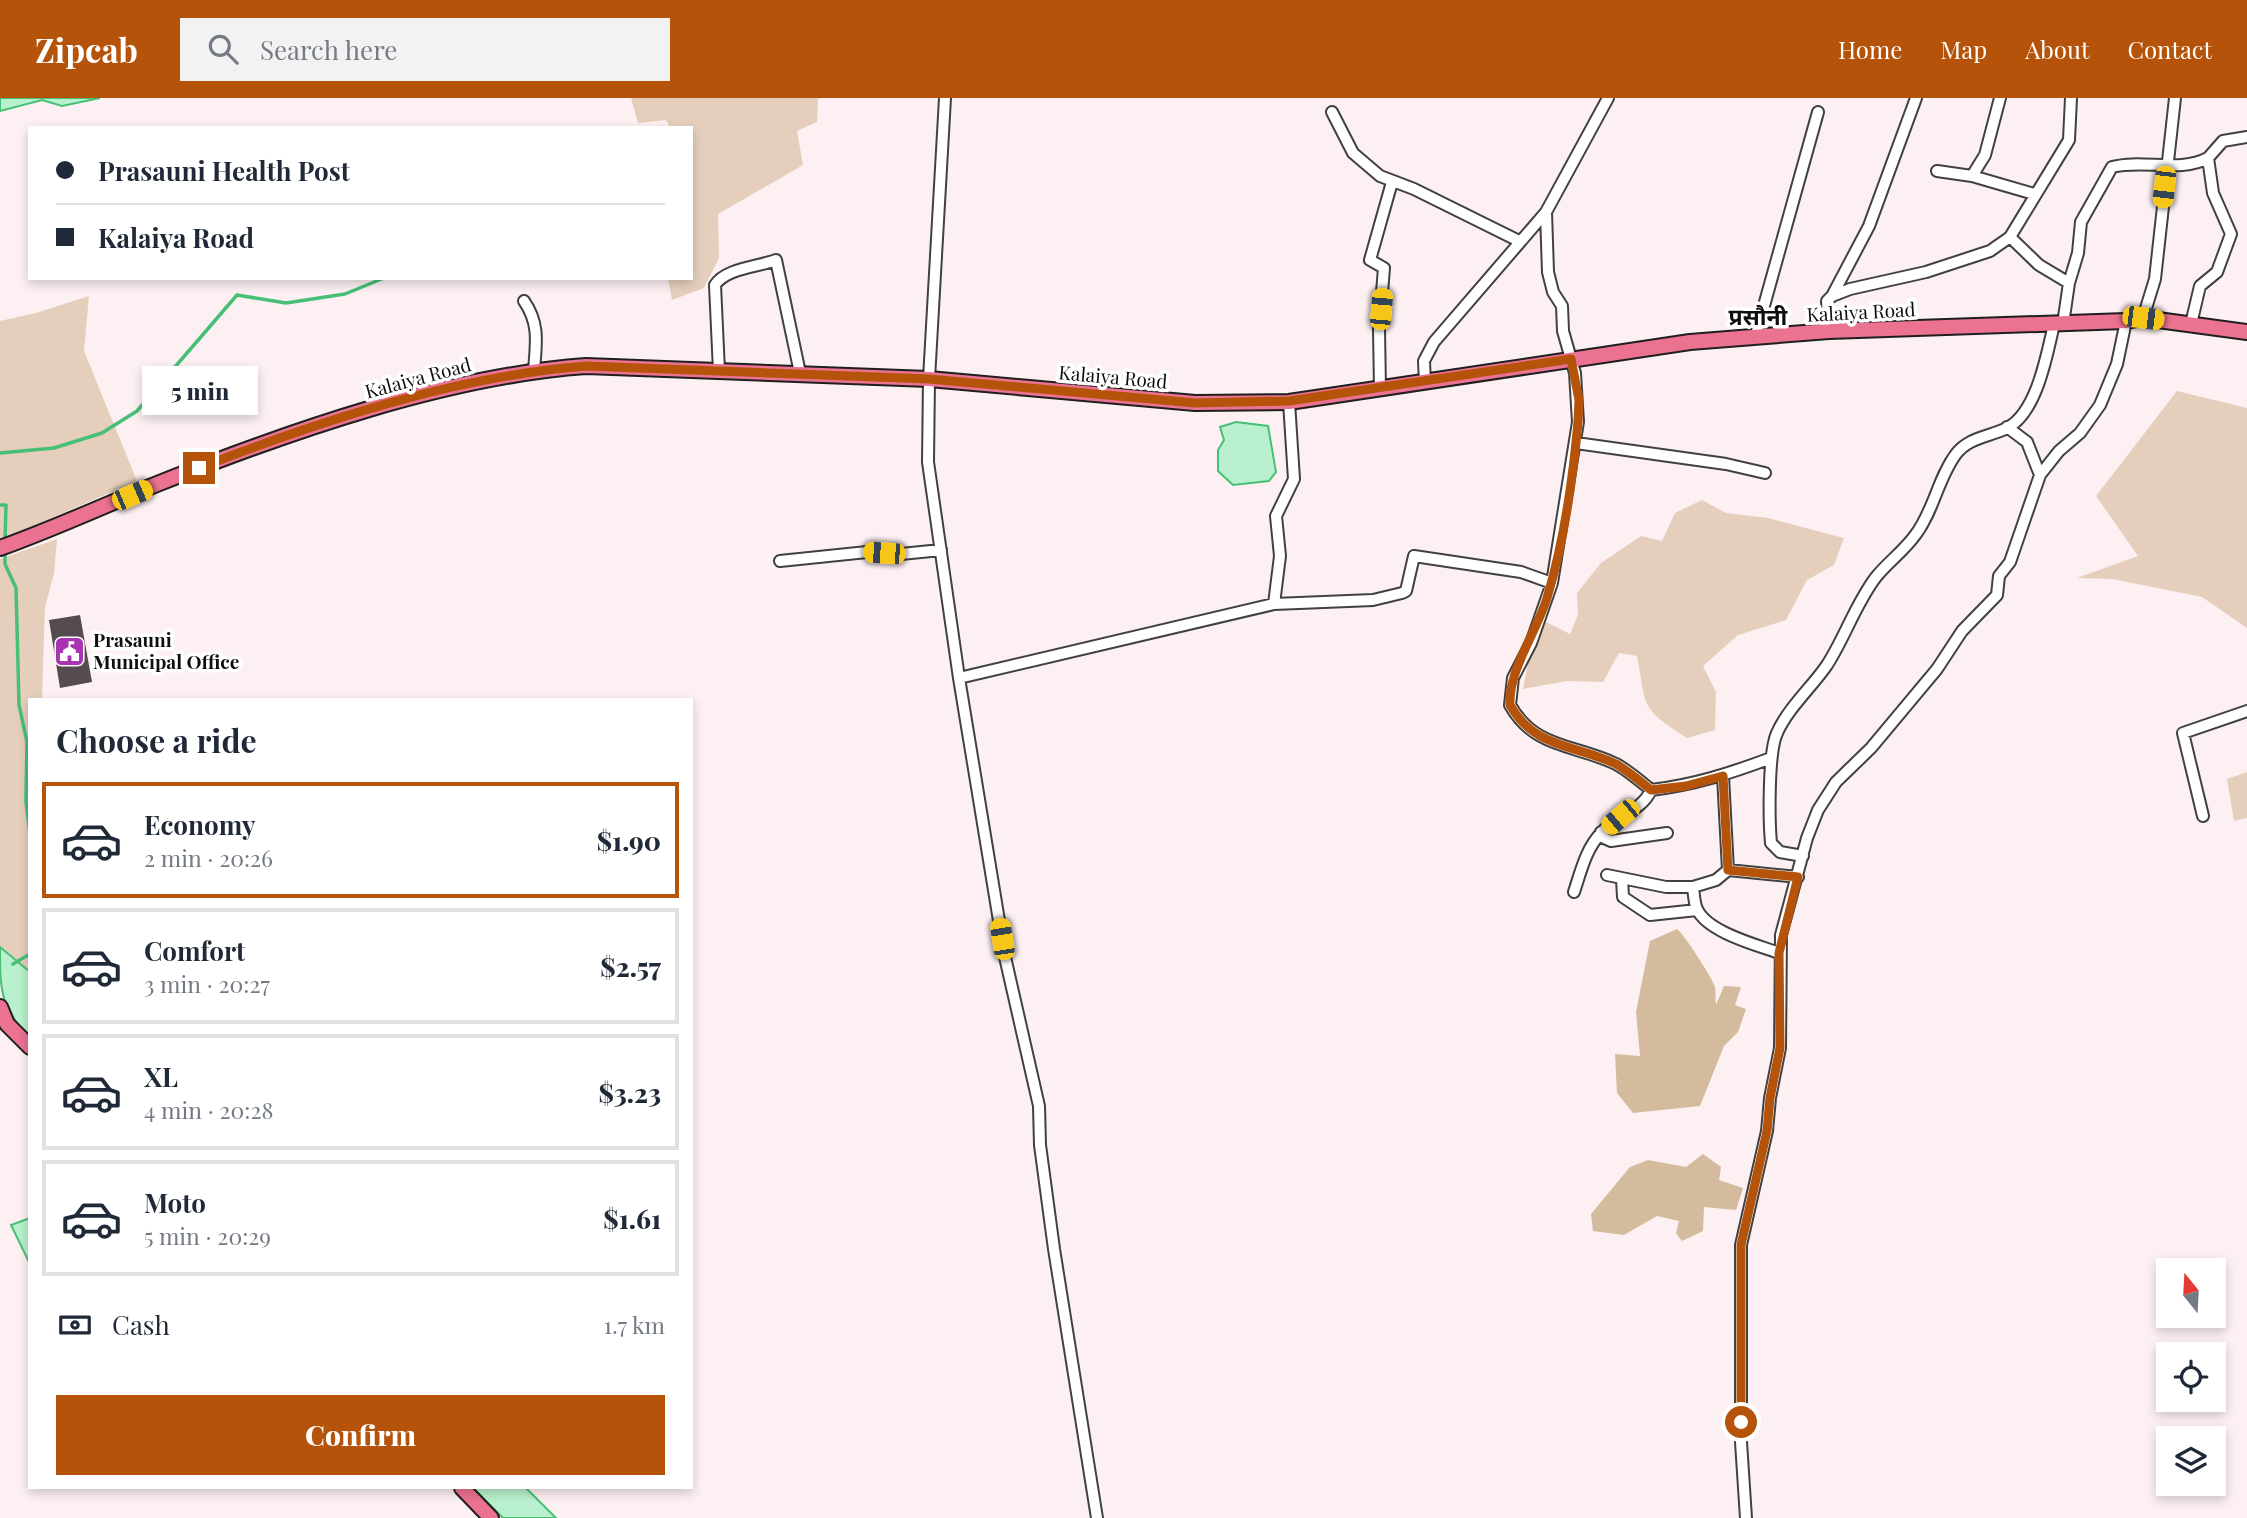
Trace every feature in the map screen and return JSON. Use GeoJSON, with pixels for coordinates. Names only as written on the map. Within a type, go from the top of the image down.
{"type":"FeatureCollection","features":[{"type":"Feature","properties":{"kind":"main road","name":"Kalaiya Road"},"geometry":{"type":"LineString","coordinates":[[0,548],[262,444],[358,414],[534,370],[586,366],[800,373],[929,379],[1195,403],[1289,401],[1380,390],[1690,342],[1829,331],[2059,324],[2143,318],[2247,332]]}},
{"type":"Feature","properties":{"kind":"main road"},"geometry":{"type":"LineString","coordinates":[[0,1007],[7,1024],[28,1045]]}},
{"type":"Feature","properties":{"kind":"main road"},"geometry":{"type":"LineString","coordinates":[[463,1489],[491,1518]]}},
{"type":"Feature","properties":{"kind":"street"},"geometry":{"type":"LineString","coordinates":[[945,98],[929,379],[928,462],[959,678],[1006,957],[1039,1106],[1040,1145],[1054,1250],[1097,1518]]}},
{"type":"Feature","properties":{"kind":"street"},"geometry":{"type":"LineString","coordinates":[[1425,383],[1423,361],[1434,342],[1546,212],[1608,98]]}},
{"type":"Feature","properties":{"kind":"street"},"geometry":{"type":"LineString","coordinates":[[1829,331],[1827,301],[1869,226],[1916,98]]}},
{"type":"Feature","properties":{"kind":"street"},"geometry":{"type":"LineString","coordinates":[[1972,176],[1985,155],[2000,98]]}},
{"type":"Feature","properties":{"kind":"street"},"geometry":{"type":"LineString","coordinates":[[1832,296],[1978,255],[1990,251],[2010,237],[2069,140],[2071,98]]}},
{"type":"Feature","properties":{"kind":"street"},"geometry":{"type":"LineString","coordinates":[[2143,318],[2155,279],[2175,98]]}},
{"type":"Feature","properties":{"kind":"street"},"geometry":{"type":"LineString","coordinates":[[1755,338],[1818,111]]}},
{"type":"Feature","properties":{"kind":"street"},"geometry":{"type":"LineString","coordinates":[[1332,112],[1353,153],[1380,176],[1519,241]]}},
{"type":"Feature","properties":{"kind":"street"},"geometry":{"type":"LineString","coordinates":[[1803,856],[1780,852],[1771,843],[1771,758],[1777,732],[1828,663],[1876,577],[1916,534],[1935,499],[1945,471],[1958,451],[1971,440],[2007,428],[2016,421],[2031,398],[2059,324],[2078,253],[2081,222],[2112,167],[2127,164],[2196,164],[2208,158],[2223,141],[2247,137]]}},
{"type":"Feature","properties":{"kind":"street"},"geometry":{"type":"LineString","coordinates":[[2191,324],[2200,286],[2217,272],[2231,234],[2213,193],[2208,158]]}},
{"type":"Feature","properties":{"kind":"street"},"geometry":{"type":"LineString","coordinates":[[1937,170],[1972,176],[2034,194]]}},
{"type":"Feature","properties":{"kind":"street"},"geometry":{"type":"LineString","coordinates":[[1380,390],[1379,329],[1384,268],[1370,260],[1392,182]]}},
{"type":"Feature","properties":{"kind":"street"},"geometry":{"type":"LineString","coordinates":[[1546,212],[1548,272],[1553,292],[1562,306],[1563,331],[1579,400],[1576,443],[1552,583],[1531,643],[1513,678],[1510,705],[1528,730],[1546,741],[1616,764],[1651,790],[1686,786],[1771,758]]}},
{"type":"Feature","properties":{"kind":"street"},"geometry":{"type":"LineString","coordinates":[[2010,237],[2039,265],[2069,283]]}},
{"type":"Feature","properties":{"kind":"street"},"geometry":{"type":"LineString","coordinates":[[719,371],[715,285],[720,278],[776,260],[800,373]]}},
{"type":"Feature","properties":{"kind":"street"},"geometry":{"type":"LineString","coordinates":[[524,301],[530,310],[538,337],[534,370]]}},
{"type":"Feature","properties":{"kind":"street"},"geometry":{"type":"LineString","coordinates":[[1746,1518],[1741,1442],[1741,1245],[1767,1131],[1770,1098],[1780,1048],[1779,953],[1803,856],[1818,810],[1836,782],[1871,748],[1937,669],[1962,631],[1997,595],[1998,576],[2010,562],[2040,475],[2059,451],[2080,433],[2100,405],[2117,363],[2126,321]]}},
{"type":"Feature","properties":{"kind":"street"},"geometry":{"type":"LineString","coordinates":[[1274,604],[1280,556],[1276,516],[1294,479],[1289,401]]}},
{"type":"Feature","properties":{"kind":"street"},"geometry":{"type":"LineString","coordinates":[[2007,428],[2027,442],[2040,475]]}},
{"type":"Feature","properties":{"kind":"street"},"geometry":{"type":"LineString","coordinates":[[1576,443],[1702,460],[1765,473]]}},
{"type":"Feature","properties":{"kind":"street"},"geometry":{"type":"LineString","coordinates":[[780,561],[867,552],[901,554],[942,550]]}},
{"type":"Feature","properties":{"kind":"street"},"geometry":{"type":"LineString","coordinates":[[959,678],[1274,604],[1373,600],[1402,593],[1406,591],[1415,556],[1521,572],[1552,583]]}},
{"type":"Feature","properties":{"kind":"street"},"geometry":{"type":"LineString","coordinates":[[2203,816],[2183,733],[2247,711]]}},
{"type":"Feature","properties":{"kind":"street"},"geometry":{"type":"LineString","coordinates":[[1723,776],[1728,870]]}},
{"type":"Feature","properties":{"kind":"street"},"geometry":{"type":"LineString","coordinates":[[1574,892],[1588,851],[1601,832],[1620,817],[1641,806],[1651,790]]}},
{"type":"Feature","properties":{"kind":"street"},"geometry":{"type":"LineString","coordinates":[[1601,832],[1602,837],[1611,841],[1667,833]]}},
{"type":"Feature","properties":{"kind":"street"},"geometry":{"type":"LineString","coordinates":[[1607,875],[1666,887],[1693,887],[1716,880],[1728,870],[1798,877]]}},
{"type":"Feature","properties":{"kind":"street"},"geometry":{"type":"LineString","coordinates":[[1622,879],[1623,897],[1650,915],[1697,910]]}},
{"type":"Feature","properties":{"kind":"street"},"geometry":{"type":"LineString","coordinates":[[1693,887],[1697,910],[1731,936],[1779,953]]}},
{"type":"Feature","properties":{"kind":"shaded area"},"geometry":{"type":"Polygon","coordinates":[[[0,98],[100,98],[62,106],[42,100],[0,111],[0,98]]]}},
{"type":"Feature","properties":{"kind":"shaded area"},"geometry":{"type":"Polygon","coordinates":[[[631,98],[822,98],[818,99],[817,122],[797,131],[803,165],[718,214],[719,258],[704,288],[672,300],[668,280],[693,280],[693,126],[669,126],[666,120],[638,123],[631,98]]]}},
{"type":"Feature","properties":{"kind":"shaded area"},"geometry":{"type":"Polygon","coordinates":[[[89,296],[84,351],[137,481],[0,540],[0,321],[89,296]]]}},
{"type":"Feature","properties":{"kind":"shaded area"},"geometry":{"type":"Polygon","coordinates":[[[2177,391],[2247,408],[2247,628],[2202,597],[2112,579],[2077,578],[2138,556],[2096,496],[2177,391]]]}},
{"type":"Feature","properties":{"kind":"shaded area"},"geometry":{"type":"Polygon","coordinates":[[[1236,422],[1268,426],[1276,472],[1269,481],[1233,485],[1218,471],[1218,450],[1224,440],[1220,427],[1236,422]]]}},
{"type":"Feature","properties":{"kind":"shaded area"},"geometry":{"type":"Polygon","coordinates":[[[1702,500],[1726,513],[1768,518],[1844,538],[1834,565],[1807,580],[1786,620],[1738,635],[1703,666],[1716,692],[1715,730],[1687,738],[1660,719],[1645,697],[1637,656],[1619,653],[1603,682],[1567,681],[1523,689],[1528,663],[1544,621],[1570,634],[1578,615],[1577,593],[1601,563],[1641,536],[1662,541],[1675,513],[1702,500]]]}},
{"type":"Feature","properties":{"kind":"shaded area"},"geometry":{"type":"Polygon","coordinates":[[[57,539],[54,574],[45,607],[42,698],[28,698],[28,970],[0,947],[0,559],[57,539]]]}},
{"type":"Feature","properties":{"kind":"shaded area"},"geometry":{"type":"Polygon","coordinates":[[[2247,772],[2247,818],[2234,821],[2227,779],[2247,772]]]}},
{"type":"Feature","properties":{"kind":"shaded area"},"geometry":{"type":"Polygon","coordinates":[[[1677,929],[1692,947],[1713,982],[1716,1005],[1724,986],[1741,987],[1735,1005],[1746,1009],[1738,1032],[1724,1046],[1700,1106],[1633,1113],[1617,1093],[1615,1054],[1640,1056],[1636,1012],[1650,941],[1677,929]]]}},
{"type":"Feature","properties":{"kind":"shaded area"},"geometry":{"type":"Polygon","coordinates":[[[0,947],[28,970],[28,1037],[7,1007],[0,975],[0,947]]]}},
{"type":"Feature","properties":{"kind":"shaded area"},"geometry":{"type":"Polygon","coordinates":[[[1703,1154],[1721,1167],[1719,1180],[1743,1188],[1736,1210],[1704,1207],[1703,1231],[1682,1241],[1676,1233],[1679,1221],[1657,1216],[1624,1235],[1593,1231],[1591,1214],[1630,1167],[1648,1160],[1686,1167],[1703,1154]]]}},
{"type":"Feature","properties":{"kind":"shaded area"},"geometry":{"type":"Polygon","coordinates":[[[28,1219],[28,1260],[11,1225],[28,1219]]]}},
{"type":"Feature","properties":{"kind":"shaded area"},"geometry":{"type":"Polygon","coordinates":[[[474,1489],[527,1489],[556,1518],[503,1518],[474,1489]]]}},
{"type":"Feature","properties":{"kind":"building","name":"Prasauni Municipal Office"},"geometry":{"type":"Polygon","coordinates":[[[80,615],[92,682],[60,688],[49,620],[80,615]]]}},
{"type":"Feature","properties":{"kind":"waterway"},"geometry":{"type":"LineString","coordinates":[[0,453],[54,448],[102,433],[137,411],[237,295],[286,303],[345,294],[379,280]]}},
{"type":"Feature","properties":{"kind":"waterway"},"geometry":{"type":"LineString","coordinates":[[0,505],[6,505],[5,542]]}},
{"type":"Feature","properties":{"kind":"waterway"},"geometry":{"type":"LineString","coordinates":[[5,550],[5,564],[16,588],[19,705],[27,742],[28,818]]}},
{"type":"Feature","properties":{"kind":"waterway"},"geometry":{"type":"LineString","coordinates":[[13,964],[28,955]]}},
{"type":"Feature","properties":{"kind":"place","name":"Prasauni Municipal Office"},"geometry":{"type":"Point","coordinates":[70,651]}},
{"type":"Feature","properties":{"kind":"district","name":"प्रसौनी"},"geometry":{"type":"Point","coordinates":[1758,317]}},
{"type":"Feature","properties":{"kind":"route"},"geometry":{"type":"LineString","coordinates":[[199,468],[262,444],[358,414],[534,370],[586,366],[929,379],[1195,403],[1289,401],[1380,390],[1571,359],[1579,400],[1578,422],[1557,559],[1552,583],[1531,643],[1513,678],[1509,694],[1510,705],[1528,730],[1546,741],[1616,764],[1651,790],[1686,786],[1723,776],[1727,807],[1728,870],[1798,877],[1781,935],[1779,953],[1780,1048],[1770,1098],[1767,1131],[1741,1245],[1741,1422]]}}]}
